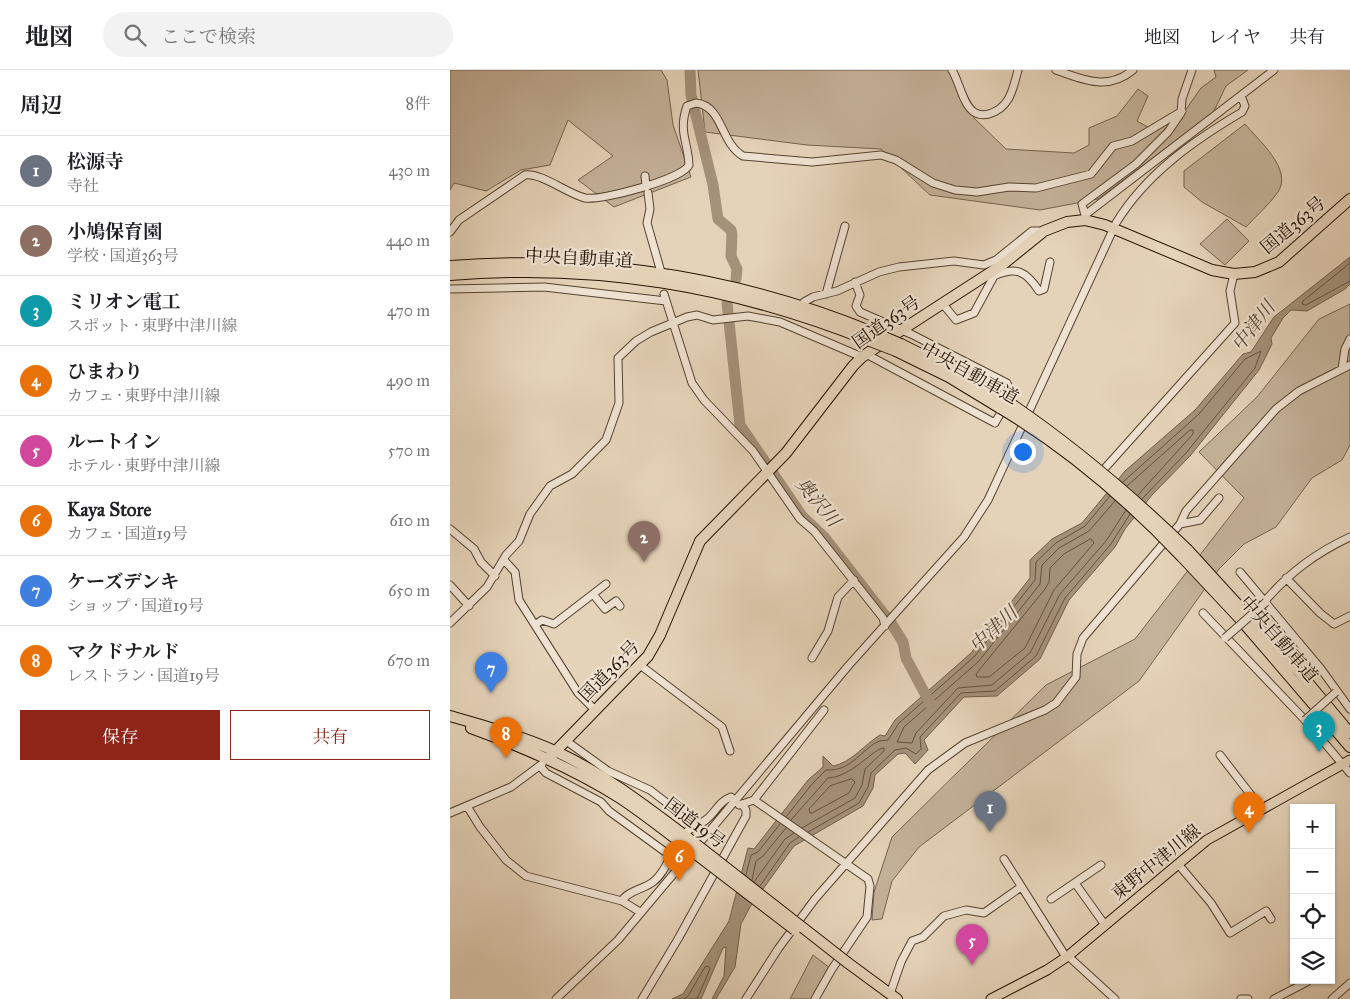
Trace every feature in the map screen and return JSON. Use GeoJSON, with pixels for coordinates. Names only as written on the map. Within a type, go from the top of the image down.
{"type":"FeatureCollection","features":[{"type":"Feature","properties":{"kind":"highway","name":"国道363号"},"geometry":{"type":"LineString","coordinates":[[547,758],[640,665],[660,635],[700,541],[796,442],[864,355],[942,303],[993,274],[1044,231],[1067,222],[1085,218],[1212,270],[1234,274],[1262,270],[1279,262],[1350,200]]}},
{"type":"Feature","properties":{"kind":"highway","name":"中央自動車道"},"geometry":{"type":"LineString","coordinates":[[450,266],[522,262],[580,264],[674,274],[769,296],[898,348],[1002,404],[1095,474],[1185,553],[1300,673],[1350,732]]}},
{"type":"Feature","properties":{"kind":"highway","name":"中央自動車道"},"geometry":{"type":"LineString","coordinates":[[450,275],[515,271],[559,272],[601,274],[672,283],[766,304],[873,337]]}},
{"type":"Feature","properties":{"kind":"highway","name":"中央自動車道"},"geometry":{"type":"LineString","coordinates":[[1185,553],[1350,747]]}},
{"type":"Feature","properties":{"kind":"highway","name":"国道19号"},"geometry":{"type":"LineString","coordinates":[[450,716],[499,730],[547,758]]}},
{"type":"Feature","properties":{"kind":"highway","name":"国道19号"},"geometry":{"type":"LineString","coordinates":[[450,722],[618,787],[846,965],[891,997]]}},
{"type":"Feature","properties":{"kind":"main road","name":"東野中津川線"},"geometry":{"type":"LineString","coordinates":[[991,999],[1047,970],[1067,957],[1207,840],[1346,762]]}},
{"type":"Feature","properties":{"kind":"street"},"geometry":{"type":"LineString","coordinates":[[952,70],[960,83],[967,103],[974,112],[982,115],[995,112],[1008,100],[1018,70]]}},
{"type":"Feature","properties":{"kind":"street"},"geometry":{"type":"LineString","coordinates":[[1056,70],[1092,82],[1105,83],[1125,76],[1133,70]]}},
{"type":"Feature","properties":{"kind":"street"},"geometry":{"type":"LineString","coordinates":[[1192,70],[1182,99],[1182,110],[1168,132],[1136,164],[1082,204],[1085,218],[1274,70]]}},
{"type":"Feature","properties":{"kind":"street"},"geometry":{"type":"LineString","coordinates":[[1116,223],[1139,190],[1180,153],[1201,137],[1242,112],[1244,106],[1241,96]]}},
{"type":"Feature","properties":{"kind":"street"},"geometry":{"type":"LineString","coordinates":[[450,232],[459,220],[525,175],[534,175],[566,191],[590,198],[647,189],[680,174],[687,169],[689,160],[682,125],[687,106],[696,102],[715,114],[734,151],[744,156],[812,162],[881,154],[896,160],[943,188],[968,192],[1009,187],[1036,188],[1091,174],[1113,146],[1132,141],[1182,110]]}},
{"type":"Feature","properties":{"kind":"street"},"geometry":{"type":"LineString","coordinates":[[645,176],[650,209],[647,223],[661,272]]}},
{"type":"Feature","properties":{"kind":"street"},"geometry":{"type":"LineString","coordinates":[[826,294],[845,226]]}},
{"type":"Feature","properties":{"kind":"street"},"geometry":{"type":"LineString","coordinates":[[804,302],[813,297],[899,267],[954,260],[984,265],[996,260],[1032,231],[1044,231]]}},
{"type":"Feature","properties":{"kind":"street"},"geometry":{"type":"LineString","coordinates":[[556,999],[604,956],[679,862],[737,802],[886,625],[964,537],[979,516],[1036,399],[1111,234]]}},
{"type":"Feature","properties":{"kind":"street"},"geometry":{"type":"LineString","coordinates":[[942,303],[956,320],[974,313],[993,274],[1007,270],[1016,270],[1030,279],[1039,291],[1044,289],[1050,262]]}},
{"type":"Feature","properties":{"kind":"street"},"geometry":{"type":"LineString","coordinates":[[1105,468],[1120,454],[1235,324],[1230,291],[1234,274]]}},
{"type":"Feature","properties":{"kind":"street"},"geometry":{"type":"LineString","coordinates":[[450,623],[487,587],[519,541],[526,528],[530,514],[550,486],[572,474],[606,440],[619,403],[618,358],[642,337],[687,317],[697,315],[713,320],[748,316],[780,322],[864,355],[995,423],[1010,395],[1011,388],[1008,383],[911,334],[900,331],[860,312],[856,306],[860,295],[855,282]]}},
{"type":"Feature","properties":{"kind":"street"},"geometry":{"type":"LineString","coordinates":[[450,288],[544,287],[666,302]]}},
{"type":"Feature","properties":{"kind":"street"},"geometry":{"type":"LineString","coordinates":[[664,294],[692,383],[704,400],[753,451],[800,519],[814,531],[854,580],[884,618],[886,625]]}},
{"type":"Feature","properties":{"kind":"street"},"geometry":{"type":"LineString","coordinates":[[780,322],[786,315]]}},
{"type":"Feature","properties":{"kind":"street"},"geometry":{"type":"LineString","coordinates":[[1342,369],[1345,349],[1350,339]]}},
{"type":"Feature","properties":{"kind":"street"},"geometry":{"type":"LineString","coordinates":[[746,999],[778,949],[846,862],[928,770],[965,743],[1045,710],[1056,702],[1076,677],[1077,654],[1083,638],[1180,524],[1186,511],[1276,409],[1299,391],[1350,365]]}},
{"type":"Feature","properties":{"kind":"street"},"geometry":{"type":"LineString","coordinates":[[1180,524],[1200,520],[1220,498]]}},
{"type":"Feature","properties":{"kind":"street"},"geometry":{"type":"LineString","coordinates":[[450,529],[474,549],[481,562],[495,576]]}},
{"type":"Feature","properties":{"kind":"street"},"geometry":{"type":"LineString","coordinates":[[1226,638],[1265,602],[1286,578],[1320,552],[1350,537]]}},
{"type":"Feature","properties":{"kind":"street"},"geometry":{"type":"LineString","coordinates":[[504,560],[515,572],[519,600],[578,693],[594,709]]}},
{"type":"Feature","properties":{"kind":"street"},"geometry":{"type":"LineString","coordinates":[[1240,572],[1321,669],[1350,709]]}},
{"type":"Feature","properties":{"kind":"street"},"geometry":{"type":"LineString","coordinates":[[1286,578],[1334,624],[1350,616]]}},
{"type":"Feature","properties":{"kind":"street"},"geometry":{"type":"LineString","coordinates":[[812,658],[828,631],[838,597],[854,580]]}},
{"type":"Feature","properties":{"kind":"street"},"geometry":{"type":"LineString","coordinates":[[535,625],[542,620],[554,624],[606,584]]}},
{"type":"Feature","properties":{"kind":"street"},"geometry":{"type":"LineString","coordinates":[[450,585],[469,606]]}},
{"type":"Feature","properties":{"kind":"street"},"geometry":{"type":"LineString","coordinates":[[593,594],[605,609],[616,601],[620,606]]}},
{"type":"Feature","properties":{"kind":"street"},"geometry":{"type":"LineString","coordinates":[[1203,613],[1346,762],[1350,773]]}},
{"type":"Feature","properties":{"kind":"street"},"geometry":{"type":"LineString","coordinates":[[640,665],[722,727],[730,751]]}},
{"type":"Feature","properties":{"kind":"street"},"geometry":{"type":"LineString","coordinates":[[1305,720],[1336,692]]}},
{"type":"Feature","properties":{"kind":"street"},"geometry":{"type":"LineString","coordinates":[[756,800],[824,710]]}},
{"type":"Feature","properties":{"kind":"street"},"geometry":{"type":"LineString","coordinates":[[565,740],[608,770],[650,790],[689,820]]}},
{"type":"Feature","properties":{"kind":"street"},"geometry":{"type":"LineString","coordinates":[[1220,755],[1261,808]]}},
{"type":"Feature","properties":{"kind":"street"},"geometry":{"type":"LineString","coordinates":[[450,813],[511,787],[547,758]]}},
{"type":"Feature","properties":{"kind":"street"},"geometry":{"type":"LineString","coordinates":[[547,758],[546,773],[601,802],[609,811],[668,854]]}},
{"type":"Feature","properties":{"kind":"street"},"geometry":{"type":"LineString","coordinates":[[622,901],[626,895],[649,884],[661,874],[686,841],[688,829],[708,819],[724,800],[731,797],[746,810],[746,816],[678,939],[642,999]]}},
{"type":"Feature","properties":{"kind":"street"},"geometry":{"type":"LineString","coordinates":[[737,802],[756,800],[868,879],[870,886],[867,917],[832,968],[815,999]]}},
{"type":"Feature","properties":{"kind":"street"},"geometry":{"type":"LineString","coordinates":[[467,806],[480,827],[506,860],[526,876],[622,901],[640,912]]}},
{"type":"Feature","properties":{"kind":"street"},"geometry":{"type":"LineString","coordinates":[[701,830],[707,835]]}},
{"type":"Feature","properties":{"kind":"street"},"geometry":{"type":"LineString","coordinates":[[1004,859],[1067,957],[1115,999]]}},
{"type":"Feature","properties":{"kind":"street"},"geometry":{"type":"LineString","coordinates":[[1178,864],[1210,903],[1230,933],[1266,911],[1271,919]]}},
{"type":"Feature","properties":{"kind":"street"},"geometry":{"type":"LineString","coordinates":[[1051,899],[1101,865]]}},
{"type":"Feature","properties":{"kind":"street"},"geometry":{"type":"LineString","coordinates":[[1075,883],[1105,925]]}},
{"type":"Feature","properties":{"kind":"street"},"geometry":{"type":"LineString","coordinates":[[891,997],[901,962],[912,942],[923,937],[944,916],[966,910],[984,913],[1021,887]]}},
{"type":"Feature","properties":{"kind":"street"},"geometry":{"type":"LineString","coordinates":[[1332,999],[1350,983]]}},
{"type":"Feature","properties":{"kind":"street"},"geometry":{"type":"LineString","coordinates":[[1274,999],[1303,984]]}},
{"type":"Feature","properties":{"kind":"street"},"geometry":{"type":"LineString","coordinates":[[1241,999],[1248,999]]}},
{"type":"Feature","properties":{"kind":"shaded area"},"geometry":{"type":"Polygon","coordinates":[[[450,70],[661,70],[667,80],[673,125],[691,177],[614,207],[578,180],[613,156],[568,120],[550,165],[521,170],[486,191],[454,183],[450,190],[450,70]]]}},
{"type":"Feature","properties":{"kind":"shaded area"},"geometry":{"type":"Polygon","coordinates":[[[698,70],[948,70],[962,100],[974,118],[1006,149],[1074,153],[1089,145],[1089,128],[1117,116],[1138,89],[1148,96],[1137,121],[1153,130],[1187,108],[1201,88],[1216,77],[1214,70],[1248,70],[1226,86],[1213,113],[1098,199],[1040,210],[930,195],[881,149],[807,145],[705,132],[698,70]]]}},
{"type":"Feature","properties":{"kind":"shaded area"},"geometry":{"type":"Polygon","coordinates":[[[1245,124],[1272,155],[1281,174],[1278,192],[1246,227],[1202,202],[1184,187],[1184,171],[1245,124]]]}},
{"type":"Feature","properties":{"kind":"shaded area"},"geometry":{"type":"Polygon","coordinates":[[[1227,219],[1249,241],[1225,265],[1200,244],[1227,219]]]}},
{"type":"Feature","properties":{"kind":"shaded area"},"geometry":{"type":"Polygon","coordinates":[[[1350,304],[1350,445],[1342,460],[1312,478],[1276,527],[1244,544],[1219,569],[1139,681],[919,847],[892,881],[882,919],[872,920],[874,892],[892,837],[1046,685],[1135,639],[1244,498],[1199,452],[1257,397],[1319,319],[1350,304]]]}},
{"type":"Feature","properties":{"kind":"shaded area"},"geometry":{"type":"Polygon","coordinates":[[[813,955],[830,968],[812,999],[790,999],[813,955]]]}},
{"type":"Feature","properties":{"kind":"water","name":"中津川"},"geometry":{"type":"Polygon","coordinates":[[[1350,257],[1350,284],[1345,289],[1307,311],[1291,310],[1283,318],[1271,338],[1272,344],[1259,370],[1190,456],[1152,495],[1125,529],[1115,547],[1069,600],[1040,659],[997,696],[964,697],[924,740],[928,750],[915,764],[905,753],[898,754],[875,775],[873,788],[863,806],[794,846],[750,907],[741,924],[735,967],[716,999],[712,999],[724,976],[726,947],[723,948],[701,999],[672,999],[683,994],[729,921],[748,848],[754,849],[808,780],[823,767],[823,756],[833,766],[840,764],[880,735],[885,736],[895,720],[971,653],[1030,578],[1030,560],[1052,539],[1082,523],[1125,471],[1195,410],[1243,354],[1251,352],[1274,317],[1350,257]]]}},
{"type":"Feature","properties":{"kind":"waterway","name":"奥沢川"},"geometry":{"type":"LineString","coordinates":[[690,70],[691,95],[713,185],[718,219],[731,230],[731,256],[737,269],[736,279]]}},
{"type":"Feature","properties":{"kind":"waterway","name":"奥沢川"},"geometry":{"type":"LineString","coordinates":[[727,303],[740,425],[802,516],[825,538],[891,623],[903,642],[906,658],[932,707]]}},
{"type":"Feature","properties":{"kind":"tunnel"},"geometry":{"type":"LineString","coordinates":[[668,854],[676,860]]}},
{"type":"Feature","properties":{"kind":"place","name":"小鳩保育園"},"geometry":{"type":"Point","coordinates":[644,562]}},
{"type":"Feature","properties":{"kind":"place","name":"ケーズデンキ"},"geometry":{"type":"Point","coordinates":[491,693]}},
{"type":"Feature","properties":{"kind":"place","name":"ミリオン電工"},"geometry":{"type":"Point","coordinates":[1319,752]}},
{"type":"Feature","properties":{"kind":"place","name":"マクドナルド"},"geometry":{"type":"Point","coordinates":[506,758]}},
{"type":"Feature","properties":{"kind":"place","name":"松源寺"},"geometry":{"type":"Point","coordinates":[990,832]}},
{"type":"Feature","properties":{"kind":"place","name":"ひまわり"},"geometry":{"type":"Point","coordinates":[1249,833]}},
{"type":"Feature","properties":{"kind":"place","name":"Kaya Store"},"geometry":{"type":"Point","coordinates":[679,881]}},
{"type":"Feature","properties":{"kind":"place","name":"ルートイン"},"geometry":{"type":"Point","coordinates":[972,965]}}]}
